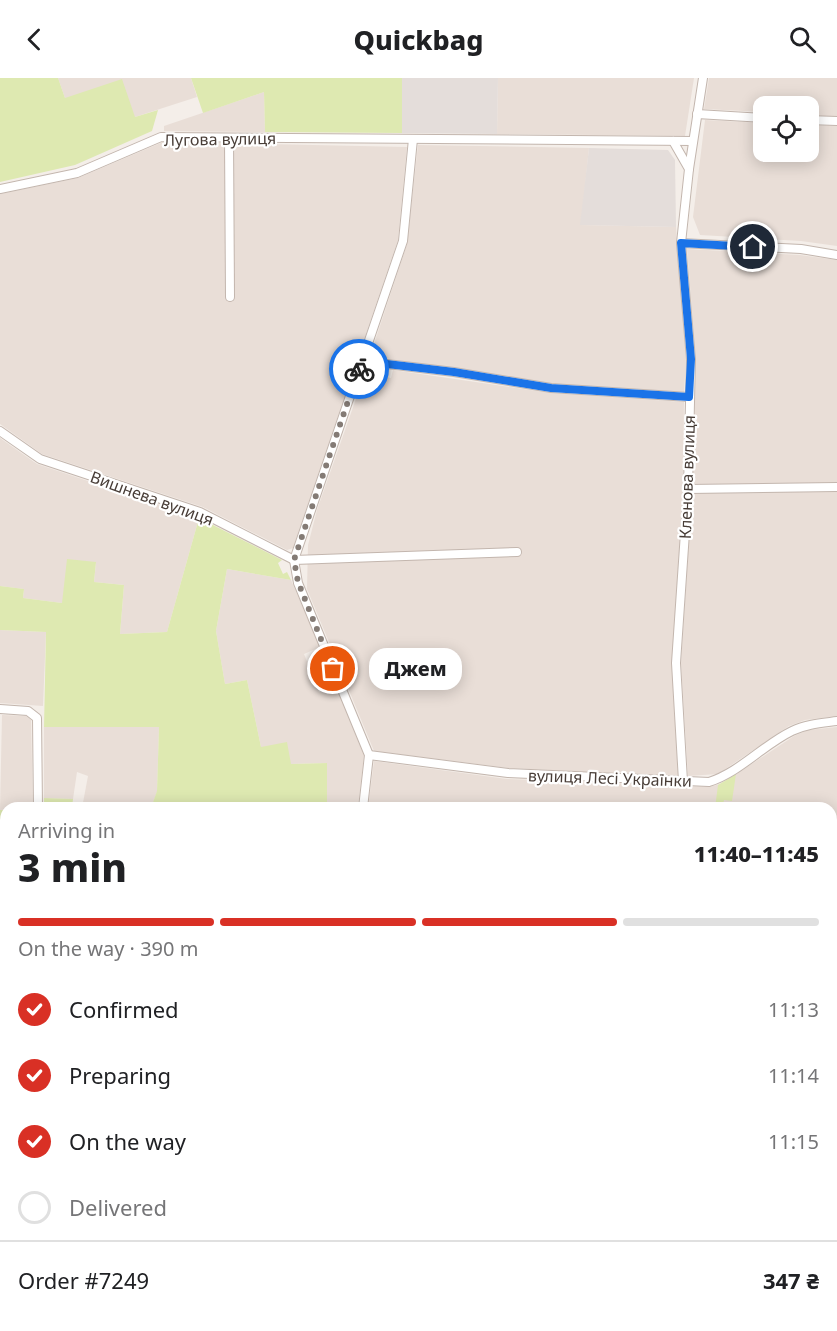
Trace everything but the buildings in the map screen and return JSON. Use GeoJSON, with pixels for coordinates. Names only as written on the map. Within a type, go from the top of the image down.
{"type":"FeatureCollection","features":[{"type":"Feature","properties":{"kind":"street","name":"Кленова вулиця"},"geometry":{"type":"LineString","coordinates":[[683,781],[676,663],[688,489],[691,359],[681,243],[689,169],[703,78]]}},
{"type":"Feature","properties":{"kind":"street"},"geometry":{"type":"LineString","coordinates":[[697,114],[753,117]]}},
{"type":"Feature","properties":{"kind":"street"},"geometry":{"type":"LineString","coordinates":[[819,120],[837,121]]}},
{"type":"Feature","properties":{"kind":"street","name":"Лугова вулиця"},"geometry":{"type":"LineString","coordinates":[[0,189],[77,173],[161,137],[693,141]]}},
{"type":"Feature","properties":{"kind":"street"},"geometry":{"type":"LineString","coordinates":[[229,138],[230,297]]}},
{"type":"Feature","properties":{"kind":"street"},"geometry":{"type":"LineString","coordinates":[[364,802],[369,755],[298,582],[294,560],[403,241],[413,139]]}},
{"type":"Feature","properties":{"kind":"street"},"geometry":{"type":"LineString","coordinates":[[673,141],[689,169]]}},
{"type":"Feature","properties":{"kind":"street"},"geometry":{"type":"LineString","coordinates":[[681,243],[801,249],[837,255]]}},
{"type":"Feature","properties":{"kind":"street"},"geometry":{"type":"LineString","coordinates":[[362,361],[454,372],[551,388],[689,397]]}},
{"type":"Feature","properties":{"kind":"street","name":"Вишнева вулиця"},"geometry":{"type":"LineString","coordinates":[[0,430],[40,459],[200,512],[294,560]]}},
{"type":"Feature","properties":{"kind":"street"},"geometry":{"type":"LineString","coordinates":[[688,489],[837,487]]}},
{"type":"Feature","properties":{"kind":"street"},"geometry":{"type":"LineString","coordinates":[[294,560],[517,552]]}},
{"type":"Feature","properties":{"kind":"street"},"geometry":{"type":"LineString","coordinates":[[0,709],[28,711],[37,718],[38,802]]}},
{"type":"Feature","properties":{"kind":"street","name":"вулиця Лесі Українки"},"geometry":{"type":"LineString","coordinates":[[369,755],[508,773],[709,782],[723,777],[791,731],[807,725],[837,721]]}},
{"type":"Feature","properties":{"kind":"shaded area"},"geometry":{"type":"Polygon","coordinates":[[[58,78],[191,78],[197,97],[135,117],[65,98],[58,78]]]}},
{"type":"Feature","properties":{"kind":"shaded area"},"geometry":{"type":"Polygon","coordinates":[[[402,78],[498,78],[497,134],[402,133],[402,78]]]}},
{"type":"Feature","properties":{"kind":"shaded area"},"geometry":{"type":"Polygon","coordinates":[[[498,78],[694,78],[685,136],[497,134],[498,78]]]}},
{"type":"Feature","properties":{"kind":"shaded area"},"geometry":{"type":"Polygon","coordinates":[[[709,78],[837,78],[837,117],[819,116],[819,96],[753,96],[753,111],[704,109],[709,78]]]}},
{"type":"Feature","properties":{"kind":"shaded area"},"geometry":{"type":"Polygon","coordinates":[[[264,92],[265,132],[164,131],[164,126],[264,92]]]}},
{"type":"Feature","properties":{"kind":"shaded area"},"geometry":{"type":"Polygon","coordinates":[[[705,120],[753,122],[753,162],[819,162],[819,125],[837,126],[837,246],[801,241],[700,235],[693,217],[705,120]]]}},
{"type":"Feature","properties":{"kind":"shaded area"},"geometry":{"type":"Polygon","coordinates":[[[163,142],[407,147],[398,240],[293,548],[287,550],[203,507],[42,454],[0,424],[0,194],[78,178],[163,142]]]}},
{"type":"Feature","properties":{"kind":"shaded area"},"geometry":{"type":"Polygon","coordinates":[[[418,145],[589,148],[581,225],[676,227],[686,359],[684,392],[552,384],[370,356],[407,244],[418,145]]]}},
{"type":"Feature","properties":{"kind":"shaded area"},"geometry":{"type":"Polygon","coordinates":[[[589,148],[668,150],[675,160],[676,227],[580,225],[589,148]]]}},
{"type":"Feature","properties":{"kind":"shaded area"},"geometry":{"type":"Polygon","coordinates":[[[687,249],[800,255],[837,260],[837,483],[693,485],[696,359],[687,249]]]}},
{"type":"Feature","properties":{"kind":"shaded area"},"geometry":{"type":"Polygon","coordinates":[[[393,370],[551,393],[684,402],[683,489],[672,663],[678,776],[508,768],[374,751],[307,589],[308,545],[317,510],[365,373],[391,378],[393,370]]]}},
{"type":"Feature","properties":{"kind":"shaded area"},"geometry":{"type":"Polygon","coordinates":[[[0,438],[37,464],[199,518],[167,632],[120,634],[124,585],[94,582],[96,563],[62,603],[23,598],[24,589],[0,586],[0,438]]]}},
{"type":"Feature","properties":{"kind":"shaded area"},"geometry":{"type":"Polygon","coordinates":[[[837,491],[837,716],[805,720],[789,726],[718,774],[688,776],[681,663],[692,493],[837,491]]]}},
{"type":"Feature","properties":{"kind":"shaded area"},"geometry":{"type":"Polygon","coordinates":[[[227,569],[291,580],[320,647],[304,654],[319,692],[336,686],[364,755],[359,802],[327,802],[326,763],[291,764],[261,747],[247,680],[225,684],[216,631],[227,569]]]}},
{"type":"Feature","properties":{"kind":"shaded area"},"geometry":{"type":"Polygon","coordinates":[[[0,630],[46,632],[43,706],[0,703],[0,630]]]}},
{"type":"Feature","properties":{"kind":"shaded area"},"geometry":{"type":"Polygon","coordinates":[[[2,715],[26,716],[31,720],[33,802],[0,802],[2,715]]]}},
{"type":"Feature","properties":{"kind":"shaded area"},"geometry":{"type":"Polygon","coordinates":[[[44,727],[159,727],[157,792],[153,802],[83,802],[88,776],[77,772],[73,799],[44,798],[44,727]]]}},
{"type":"Feature","properties":{"kind":"shaded area"},"geometry":{"type":"Polygon","coordinates":[[[837,727],[837,802],[369,802],[374,761],[507,779],[710,787],[723,783],[794,736],[808,730],[837,727]]]}},
{"type":"Feature","properties":{"kind":"green space"},"geometry":{"type":"Polygon","coordinates":[[[0,78],[58,78],[65,98],[122,79],[135,117],[158,110],[152,131],[75,165],[0,182],[0,78]]]}},
{"type":"Feature","properties":{"kind":"green space"},"geometry":{"type":"Polygon","coordinates":[[[191,78],[402,78],[402,133],[265,132],[264,92],[203,113],[191,78]]]}},
{"type":"Feature","properties":{"kind":"green space"},"geometry":{"type":"Polygon","coordinates":[[[199,518],[282,560],[278,563],[283,574],[287,572],[291,580],[227,569],[216,631],[225,684],[247,680],[261,747],[287,742],[291,764],[327,763],[327,802],[153,802],[157,791],[159,727],[44,727],[46,632],[0,630],[0,586],[24,589],[23,598],[62,603],[67,559],[96,562],[94,582],[124,585],[120,634],[167,632],[199,518]]]}},
{"type":"Feature","properties":{"kind":"green space"},"geometry":{"type":"Polygon","coordinates":[[[736,774],[732,801],[716,802],[718,785],[736,774]]]}},
{"type":"Feature","properties":{"kind":"green space"},"geometry":{"type":"Polygon","coordinates":[[[44,798],[73,799],[73,802],[44,802],[44,798]]]}},
{"type":"Feature","properties":{"kind":"way so far"},"geometry":{"type":"LineString","coordinates":[[333,669],[298,582],[294,560],[359,369]]}},
{"type":"Feature","properties":{"kind":"place","name":"Джем"},"geometry":{"type":"Point","coordinates":[333,669]}},
{"type":"Feature","properties":{"kind":"route"},"geometry":{"type":"LineString","coordinates":[[359,369],[362,361],[454,372],[551,388],[689,397],[691,359],[681,243],[753,247]]}}]}
